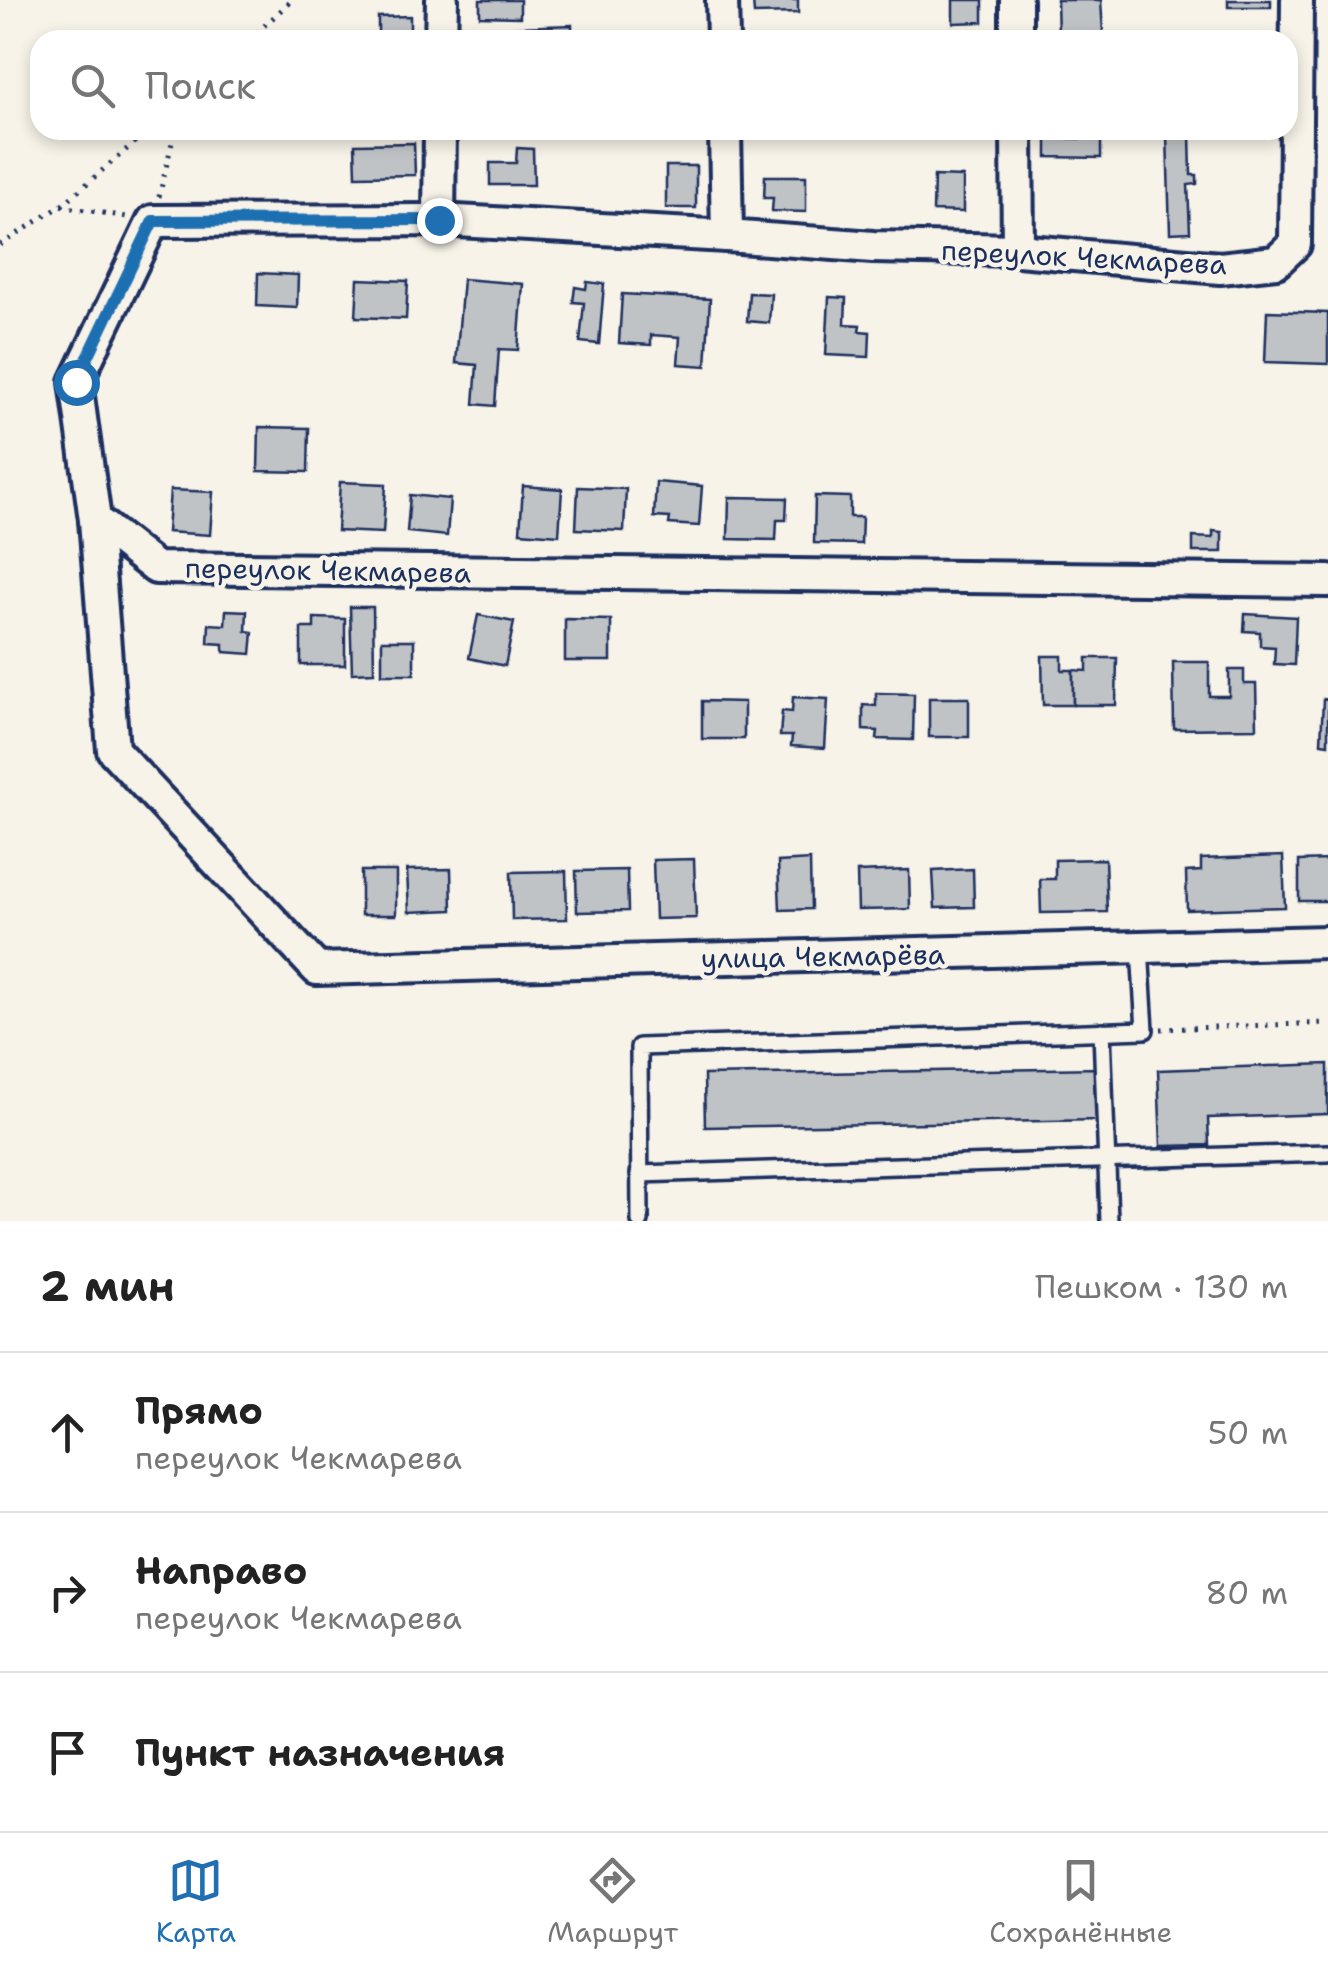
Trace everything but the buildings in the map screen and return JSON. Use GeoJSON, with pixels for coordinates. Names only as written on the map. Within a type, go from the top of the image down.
{"type":"FeatureCollection","features":[{"type":"Feature","properties":{"kind":"street"},"geometry":{"type":"LineString","coordinates":[[442,0],[442,30]]}},
{"type":"Feature","properties":{"kind":"street"},"geometry":{"type":"LineString","coordinates":[[722,0],[723,30]]}},
{"type":"Feature","properties":{"kind":"street"},"geometry":{"type":"LineString","coordinates":[[1016,0],[1016,30]]}},
{"type":"Feature","properties":{"kind":"street","name":"переулок Чекмарева"},"geometry":{"type":"LineString","coordinates":[[1296,0],[1296,30]]}},
{"type":"Feature","properties":{"kind":"street"},"geometry":{"type":"LineString","coordinates":[[439,220],[440,140]]}},
{"type":"Feature","properties":{"kind":"street"},"geometry":{"type":"LineString","coordinates":[[725,140],[727,236]]}},
{"type":"Feature","properties":{"kind":"street"},"geometry":{"type":"LineString","coordinates":[[1017,140],[1018,250]]}},
{"type":"Feature","properties":{"kind":"street","name":"переулок Чекмарева"},"geometry":{"type":"LineString","coordinates":[[153,221],[439,220],[873,247],[1018,250],[1220,268],[1276,262],[1296,244],[1296,140]]}},
{"type":"Feature","properties":{"kind":"street"},"geometry":{"type":"LineString","coordinates":[[95,520],[76,382],[153,221]]}},
{"type":"Feature","properties":{"kind":"street","name":"переулок Чекмарева"},"geometry":{"type":"LineString","coordinates":[[95,520],[156,568],[1328,581]]}},
{"type":"Feature","properties":{"kind":"street","name":"улица Чекмарёва"},"geometry":{"type":"LineString","coordinates":[[95,520],[113,750],[317,969],[1328,942]]}},
{"type":"Feature","properties":{"kind":"lane"},"geometry":{"type":"LineString","coordinates":[[640,1221],[639,1047],[1145,1030],[1140,948]]}},
{"type":"Feature","properties":{"kind":"lane"},"geometry":{"type":"LineString","coordinates":[[1102,1031],[1108,1221]]}},
{"type":"Feature","properties":{"kind":"lane"},"geometry":{"type":"LineString","coordinates":[[640,1174],[1328,1153]]}},
{"type":"Feature","properties":{"kind":"path"},"geometry":{"type":"LineString","coordinates":[[259,30],[292,0]]}},
{"type":"Feature","properties":{"kind":"path"},"geometry":{"type":"LineString","coordinates":[[0,245],[61,206],[137,140]]}},
{"type":"Feature","properties":{"kind":"path"},"geometry":{"type":"LineString","coordinates":[[61,206],[153,221],[173,140]]}},
{"type":"Feature","properties":{"kind":"path"},"geometry":{"type":"LineString","coordinates":[[1145,1030],[1328,1023]]}},
{"type":"Feature","properties":{"kind":"route"},"geometry":{"type":"LineString","coordinates":[[76,382],[153,221],[439,220]]}}]}
